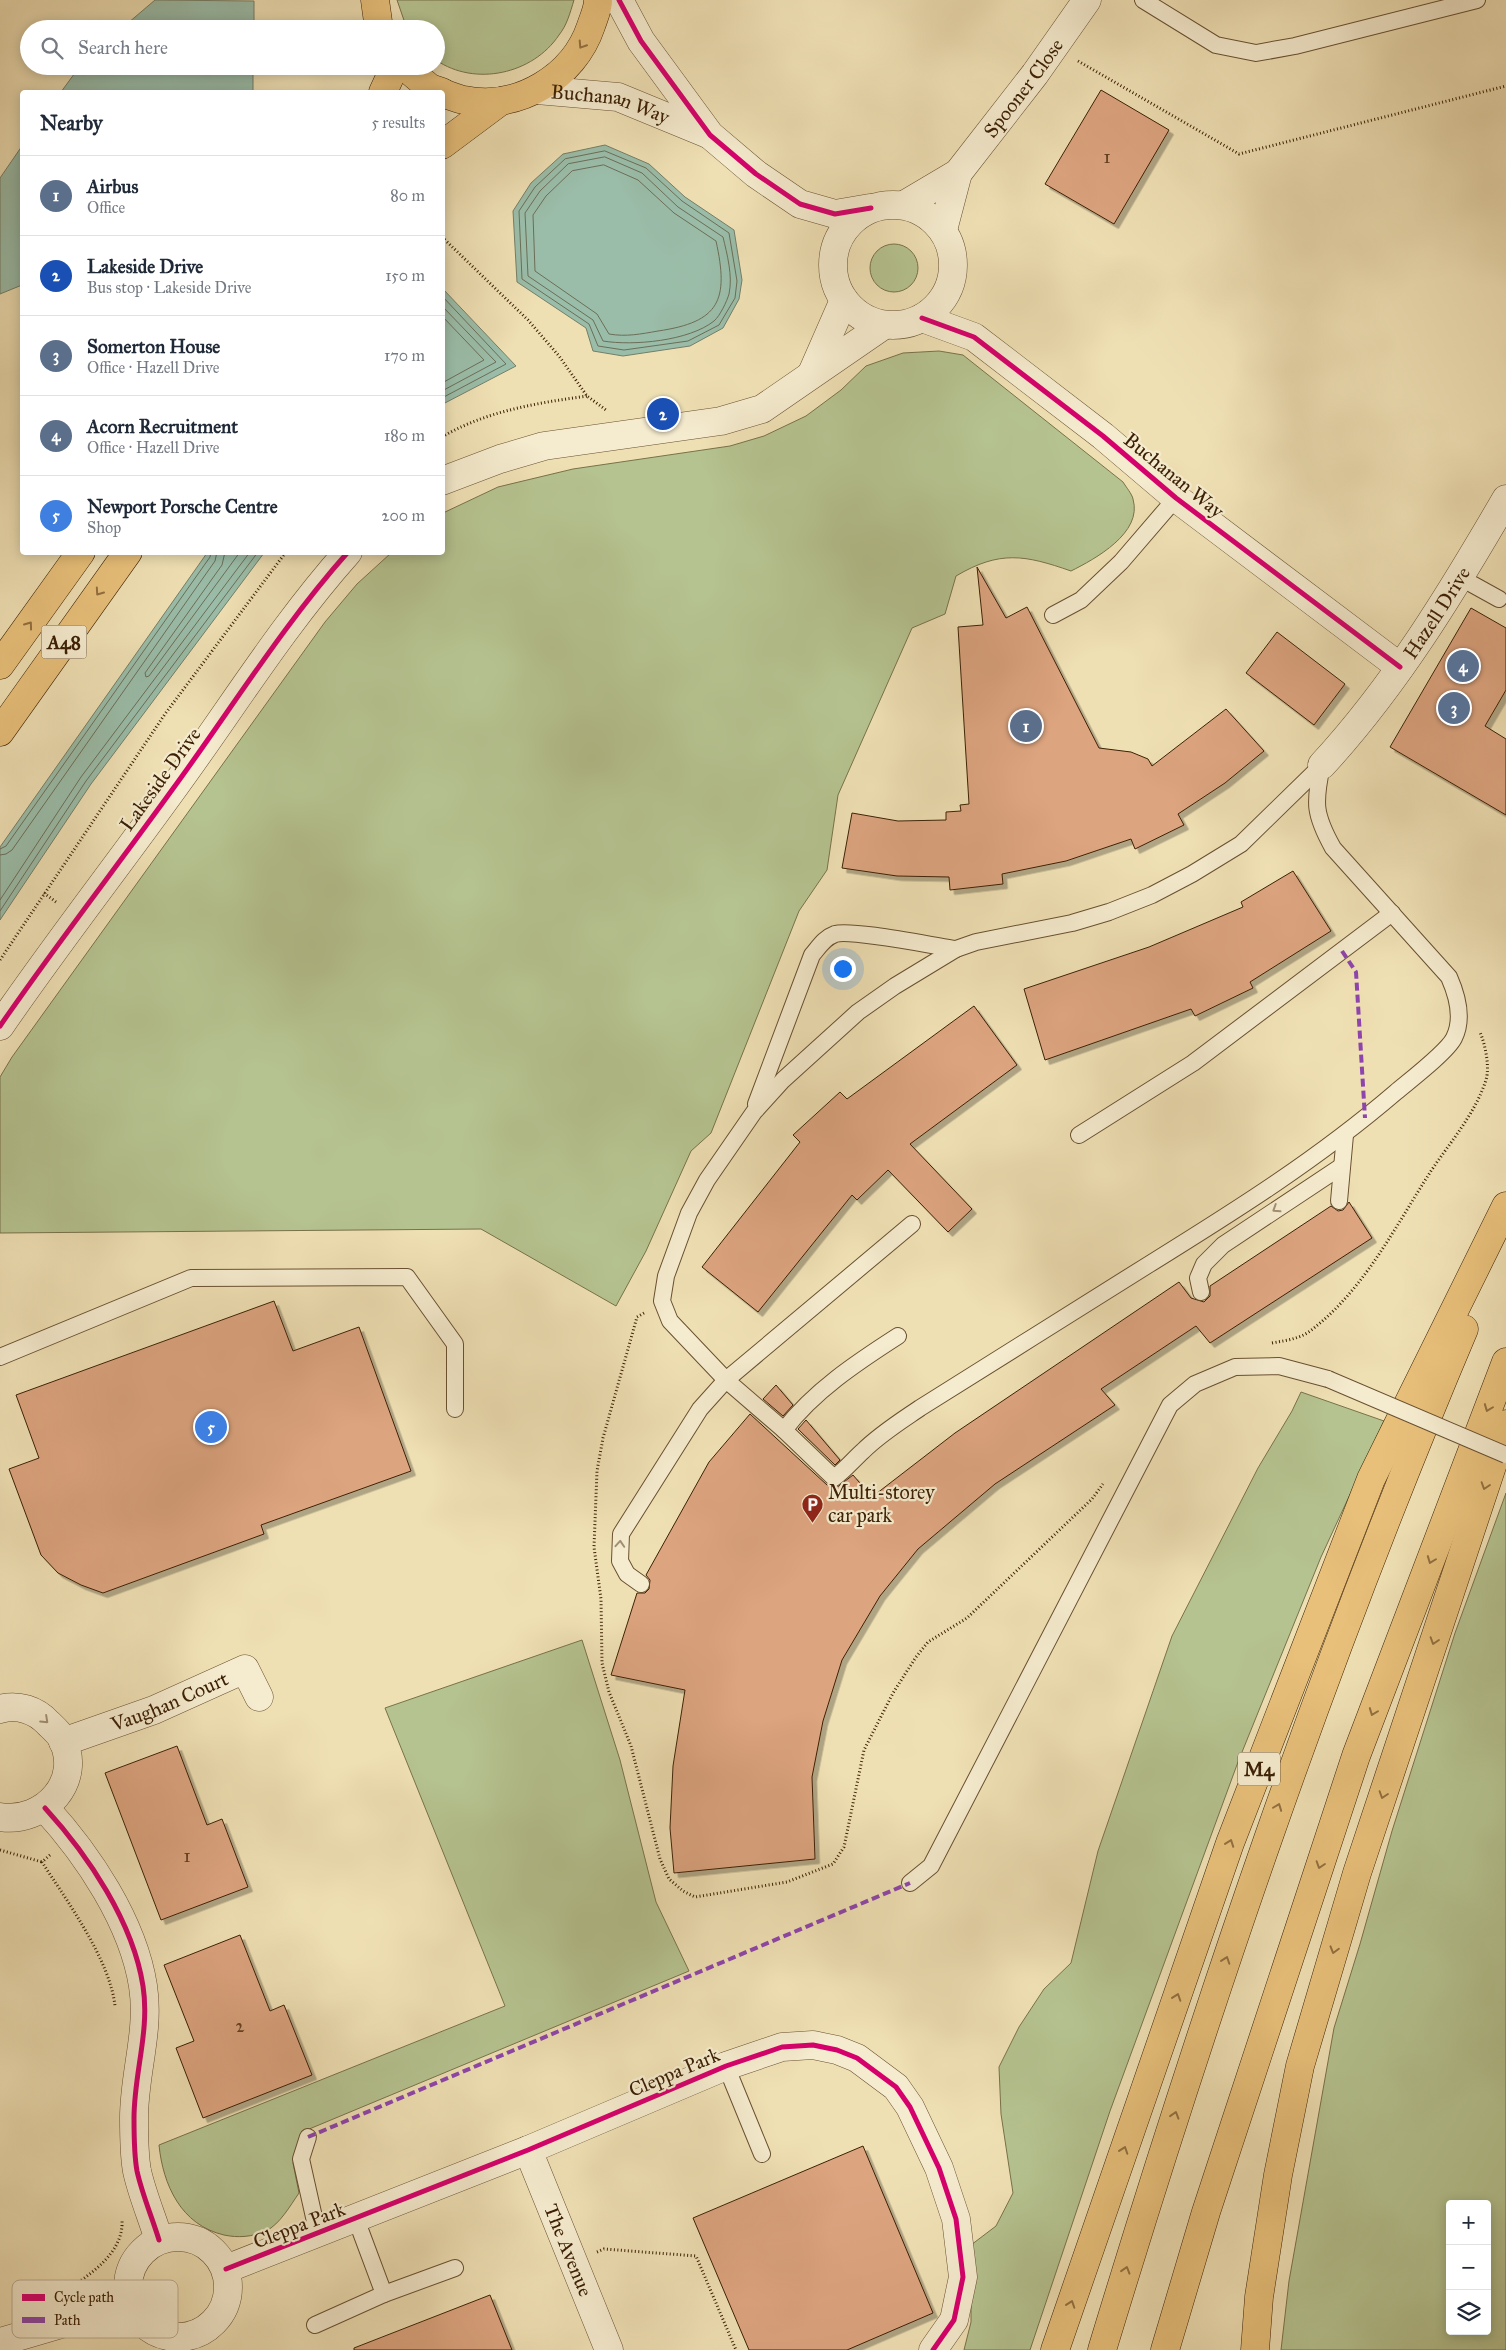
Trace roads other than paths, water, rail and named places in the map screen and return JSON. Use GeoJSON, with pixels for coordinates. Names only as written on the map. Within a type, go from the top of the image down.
{"type":"FeatureCollection","features":[{"type":"Feature","properties":{"kind":"main road"},"geometry":{"type":"LineString","coordinates":[[375,0],[378,20]]}},
{"type":"Feature","properties":{"kind":"main road"},"geometry":{"type":"LineString","coordinates":[[445,93],[464,100],[501,101],[537,90],[561,74],[586,43],[598,0]]}},
{"type":"Feature","properties":{"kind":"main road"},"geometry":{"type":"LineString","coordinates":[[384,90],[391,75]]}},
{"type":"Feature","properties":{"kind":"main road"},"geometry":{"type":"LineString","coordinates":[[415,75],[430,88],[436,90]]}},
{"type":"Feature","properties":{"kind":"main road"},"geometry":{"type":"LineString","coordinates":[[445,143],[501,101]]}},
{"type":"Feature","properties":{"kind":"main road","name":"A48"},"geometry":{"type":"LineString","coordinates":[[0,665],[79,555]]}},
{"type":"Feature","properties":{"kind":"main road","name":"A48"},"geometry":{"type":"LineString","coordinates":[[0,732],[126,555]]}},
{"type":"Feature","properties":{"kind":"main road","name":"M4"},"geometry":{"type":"LineString","coordinates":[[1056,2350],[1230,1843],[1371,1479],[1506,1206]]}},
{"type":"Feature","properties":{"kind":"main road","name":"M4"},"geometry":{"type":"LineString","coordinates":[[1102,2350],[1189,2069],[1275,1814],[1402,1476],[1506,1230]]}},
{"type":"Feature","properties":{"kind":"main road"},"geometry":{"type":"LineString","coordinates":[[1165,2350],[1206,2212],[1356,1756],[1506,1362]]}},
{"type":"Feature","properties":{"kind":"main road"},"geometry":{"type":"LineString","coordinates":[[1255,2350],[1259,2297],[1278,2175],[1300,2066],[1357,1874],[1506,1424]]}},
{"type":"Feature","properties":{"kind":"street","name":"Buchanan Way"},"geometry":{"type":"LineString","coordinates":[[619,0],[641,41],[710,135],[756,174],[800,204],[835,214],[887,204],[904,205],[926,213],[943,230],[952,248],[958,309],[974,337]]}},
{"type":"Feature","properties":{"kind":"street","name":"Spooner Close"},"geometry":{"type":"LineString","coordinates":[[904,205],[958,173],[1087,0]]}},
{"type":"Feature","properties":{"kind":"street","name":"Buchanan Way"},"geometry":{"type":"LineString","coordinates":[[537,90],[618,97],[710,135]]}},
{"type":"Feature","properties":{"kind":"street","name":"Spooner Close"},"geometry":{"type":"LineString","coordinates":[[943,230],[958,173]]}},
{"type":"Feature","properties":{"kind":"street","name":"Buchanan Way"},"geometry":{"type":"LineString","coordinates":[[800,204],[833,251]]}},
{"type":"Feature","properties":{"kind":"street","name":"Buchanan Way"},"geometry":{"type":"LineString","coordinates":[[871,208],[854,218],[841,233],[833,251],[832,268],[836,285],[844,300],[861,317],[884,325],[903,325],[922,318],[938,305],[949,288],[954,267]]}},
{"type":"Feature","properties":{"kind":"street"},"geometry":{"type":"LineString","coordinates":[[810,377],[844,300]]}},
{"type":"Feature","properties":{"kind":"street","name":"Buchanan Way"},"geometry":{"type":"LineString","coordinates":[[922,318],[974,337],[1103,436],[1176,498],[1400,668]]}},
{"type":"Feature","properties":{"kind":"street"},"geometry":{"type":"LineString","coordinates":[[445,480],[492,462],[544,446],[721,421],[762,408],[810,377],[850,346],[884,325]]}},
{"type":"Feature","properties":{"kind":"street","name":"Hazell Drive"},"geometry":{"type":"LineString","coordinates":[[1322,765],[1356,728],[1400,668],[1461,578],[1506,499]]}},
{"type":"Feature","properties":{"kind":"street","name":"Lakeside Drive"},"geometry":{"type":"LineString","coordinates":[[0,1026],[47,958],[172,790],[296,616],[345,555]]}},
{"type":"Feature","properties":{"kind":"street","name":"Vaughan Court"},"geometry":{"type":"LineString","coordinates":[[63,1742],[154,1710],[245,1669],[259,1697]]}},
{"type":"Feature","properties":{"kind":"street"},"geometry":{"type":"LineString","coordinates":[[0,1708],[27,1709],[42,1716],[61,1737],[66,1750],[68,1766],[63,1786],[57,1796],[45,1808],[32,1815],[13,1820],[0,1817]]}},
{"type":"Feature","properties":{"kind":"street"},"geometry":{"type":"LineString","coordinates":[[45,1808],[72,1837],[116,1911],[133,1946],[143,1986],[145,2033],[134,2117],[137,2171],[159,2240]]}},
{"type":"Feature","properties":{"kind":"street","name":"Cleppa Park"},"geometry":{"type":"LineString","coordinates":[[226,2269],[318,2235],[528,2150],[726,2066],[782,2047],[813,2045],[838,2050],[857,2058],[896,2087],[910,2107],[940,2168],[956,2219],[963,2277],[954,2320],[933,2350]]}},
{"type":"Feature","properties":{"kind":"street","name":"The Avenue"},"geometry":{"type":"LineString","coordinates":[[528,2150],[609,2350]]}},
{"type":"Feature","properties":{"kind":"street"},"geometry":{"type":"LineString","coordinates":[[129,2280],[131,2270],[138,2256],[159,2240],[176,2236],[191,2238],[210,2247],[226,2269],[229,2287],[226,2304],[221,2313],[209,2326],[203,2341],[178,2337]]}},
{"type":"Feature","properties":{"kind":"street"},"geometry":{"type":"LineString","coordinates":[[0,2342],[14,2338]]}},
{"type":"Feature","properties":{"kind":"lane"},"geometry":{"type":"LineString","coordinates":[[1143,0],[1216,45],[1256,54],[1304,44],[1477,0]]}},
{"type":"Feature","properties":{"kind":"lane"},"geometry":{"type":"LineString","coordinates":[[1052,616],[1081,600],[1120,562],[1176,498]]}},
{"type":"Feature","properties":{"kind":"lane"},"geometry":{"type":"LineString","coordinates":[[1461,578],[1499,599]]}},
{"type":"Feature","properties":{"kind":"lane"},"geometry":{"type":"LineString","coordinates":[[1322,765],[1315,798],[1322,829],[1333,848],[1449,977],[1458,997],[1459,1018],[1454,1039],[1432,1061],[1345,1135],[1304,1165],[1245,1205],[920,1408],[869,1446],[834,1478],[784,1430],[726,1380],[670,1322],[662,1301],[666,1276],[689,1213],[726,1150],[754,1112],[783,1080],[858,1012],[895,986],[956,949],[976,942],[1072,923],[1110,912],[1152,895],[1241,844],[1322,765]]}},
{"type":"Feature","properties":{"kind":"lane"},"geometry":{"type":"LineString","coordinates":[[1079,1135],[1193,1063],[1392,913]]}},
{"type":"Feature","properties":{"kind":"lane"},"geometry":{"type":"LineString","coordinates":[[754,1112],[812,955],[823,940],[836,934],[854,934],[956,949]]}},
{"type":"Feature","properties":{"kind":"lane"},"geometry":{"type":"LineString","coordinates":[[1339,1201],[1345,1135]]}},
{"type":"Feature","properties":{"kind":"lane"},"geometry":{"type":"LineString","coordinates":[[1201,1292],[1198,1278],[1204,1264],[1223,1245],[1342,1166]]}},
{"type":"Feature","properties":{"kind":"lane"},"geometry":{"type":"LineString","coordinates":[[641,1584],[628,1574],[620,1561],[621,1534],[700,1409],[726,1380],[912,1224]]}},
{"type":"Feature","properties":{"kind":"lane"},"geometry":{"type":"LineString","coordinates":[[0,1358],[191,1278],[407,1277],[455,1344],[455,1409]]}},
{"type":"Feature","properties":{"kind":"lane"},"geometry":{"type":"LineString","coordinates":[[784,1430],[799,1411],[834,1381],[856,1363],[898,1336]]}},
{"type":"Feature","properties":{"kind":"lane"},"geometry":{"type":"LineString","coordinates":[[910,1883],[932,1866],[1170,1406],[1196,1384],[1234,1367],[1279,1366],[1328,1379],[1506,1455]]}},
{"type":"Feature","properties":{"kind":"lane"},"geometry":{"type":"LineString","coordinates":[[726,2066],[762,2154]]}},
{"type":"Feature","properties":{"kind":"lane"},"geometry":{"type":"LineString","coordinates":[[308,2137],[301,2160],[318,2235]]}},
{"type":"Feature","properties":{"kind":"lane"},"geometry":{"type":"LineString","coordinates":[[356,2219],[384,2294]]}},
{"type":"Feature","properties":{"kind":"lane"},"geometry":{"type":"LineString","coordinates":[[315,2324],[384,2294],[455,2268]]}},
{"type":"Feature","properties":{"kind":"water"},"geometry":{"type":"Polygon","coordinates":[[[155,0],[254,1],[254,20],[132,20],[155,0]]]}},
{"type":"Feature","properties":{"kind":"water"},"geometry":{"type":"Polygon","coordinates":[[[73,75],[253,75],[253,90],[62,90],[73,75]]]}},
{"type":"Feature","properties":{"kind":"water"},"geometry":{"type":"Polygon","coordinates":[[[605,145],[649,164],[685,197],[734,230],[742,280],[739,299],[723,328],[690,346],[623,356],[593,351],[586,328],[517,282],[513,211],[531,183],[563,154],[605,145]]]}},
{"type":"Feature","properties":{"kind":"water"},"geometry":{"type":"Polygon","coordinates":[[[20,149],[20,286],[0,294],[0,178],[20,149]]]}},
{"type":"Feature","properties":{"kind":"water"},"geometry":{"type":"Polygon","coordinates":[[[445,291],[516,366],[445,403],[445,291]]]}},
{"type":"Feature","properties":{"kind":"water"},"geometry":{"type":"Polygon","coordinates":[[[206,555],[263,555],[91,784],[0,920],[0,847],[206,555]]]}},
{"type":"Feature","properties":{"kind":"place","name":"Lakeside Drive"},"geometry":{"type":"Point","coordinates":[663,414]}},
{"type":"Feature","properties":{"kind":"place","name":"Acorn Recruitment"},"geometry":{"type":"Point","coordinates":[1463,666]}},
{"type":"Feature","properties":{"kind":"place","name":"Somerton House"},"geometry":{"type":"Point","coordinates":[1454,708]}},
{"type":"Feature","properties":{"kind":"place","name":"Airbus"},"geometry":{"type":"Point","coordinates":[1026,726]}},
{"type":"Feature","properties":{"kind":"place","name":"Newport Porsche Centre"},"geometry":{"type":"Point","coordinates":[211,1427]}},
{"type":"Feature","properties":{"kind":"place","name":"Multi-storey car park"},"geometry":{"type":"Point","coordinates":[812,1523]}}]}
